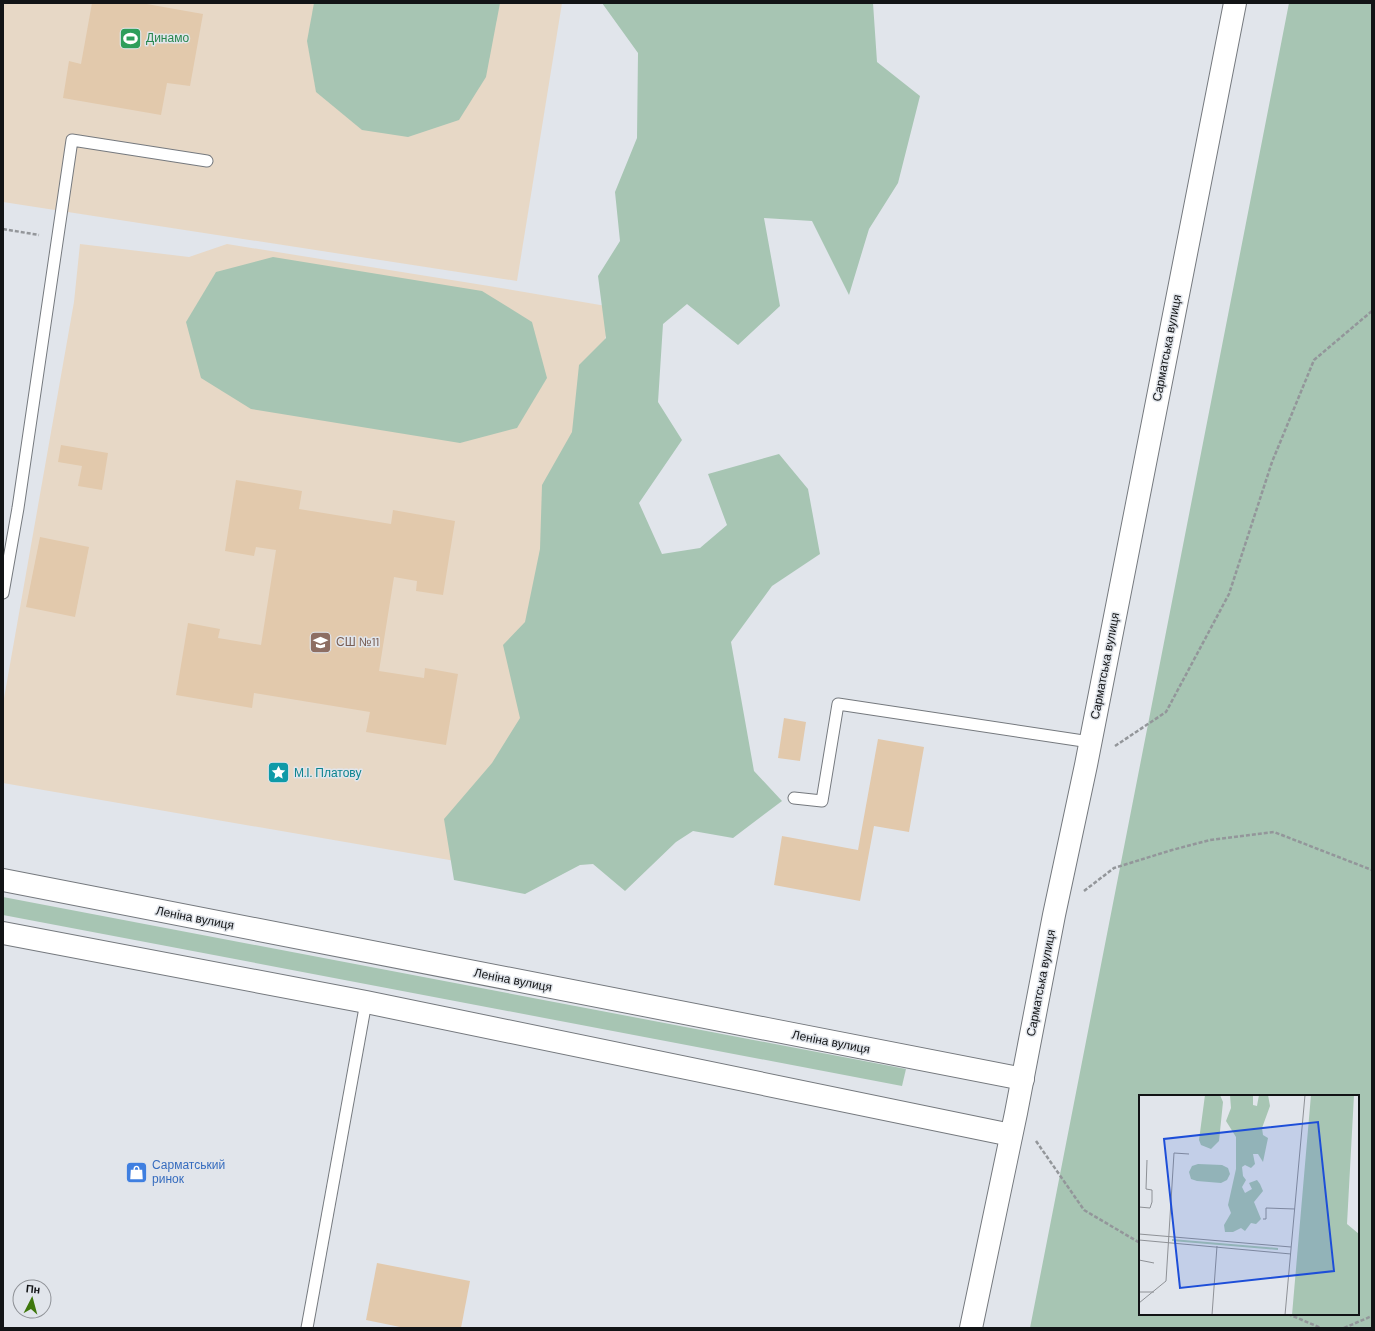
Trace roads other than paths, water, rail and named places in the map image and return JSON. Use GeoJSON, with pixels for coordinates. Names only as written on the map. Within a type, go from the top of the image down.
{"type":"FeatureCollection","features":[{"type":"Feature","properties":{"kind":"street","name":"Сарматська вулиця"},"geometry":{"type":"LineString","coordinates":[[972,1328],[1023,1079],[1054,915],[1086,765],[1235,3]]}},
{"type":"Feature","properties":{"kind":"street","name":"Леніна вулиця"},"geometry":{"type":"LineString","coordinates":[[3,880],[1023,1079]]}},
{"type":"Feature","properties":{"kind":"street"},"geometry":{"type":"LineString","coordinates":[[3,933],[366,1002],[1011,1135]]}},
{"type":"Feature","properties":{"kind":"lane"},"geometry":{"type":"LineString","coordinates":[[3,593],[18,508],[72,140],[207,161]]}},
{"type":"Feature","properties":{"kind":"lane"},"geometry":{"type":"LineString","coordinates":[[794,798],[822,801],[838,704],[1090,742]]}},
{"type":"Feature","properties":{"kind":"lane"},"geometry":{"type":"LineString","coordinates":[[307,1328],[366,1002]]}},
{"type":"Feature","properties":{"kind":"place","name":"Динамо"},"geometry":{"type":"Point","coordinates":[130,38]}},
{"type":"Feature","properties":{"kind":"place","name":"СШ №11"},"geometry":{"type":"Point","coordinates":[320,642]}},
{"type":"Feature","properties":{"kind":"place","name":"М.І. Платову"},"geometry":{"type":"Point","coordinates":[278,773]}},
{"type":"Feature","properties":{"kind":"place","name":"Сарматський ринок"},"geometry":{"type":"Point","coordinates":[136,1172]}}]}
